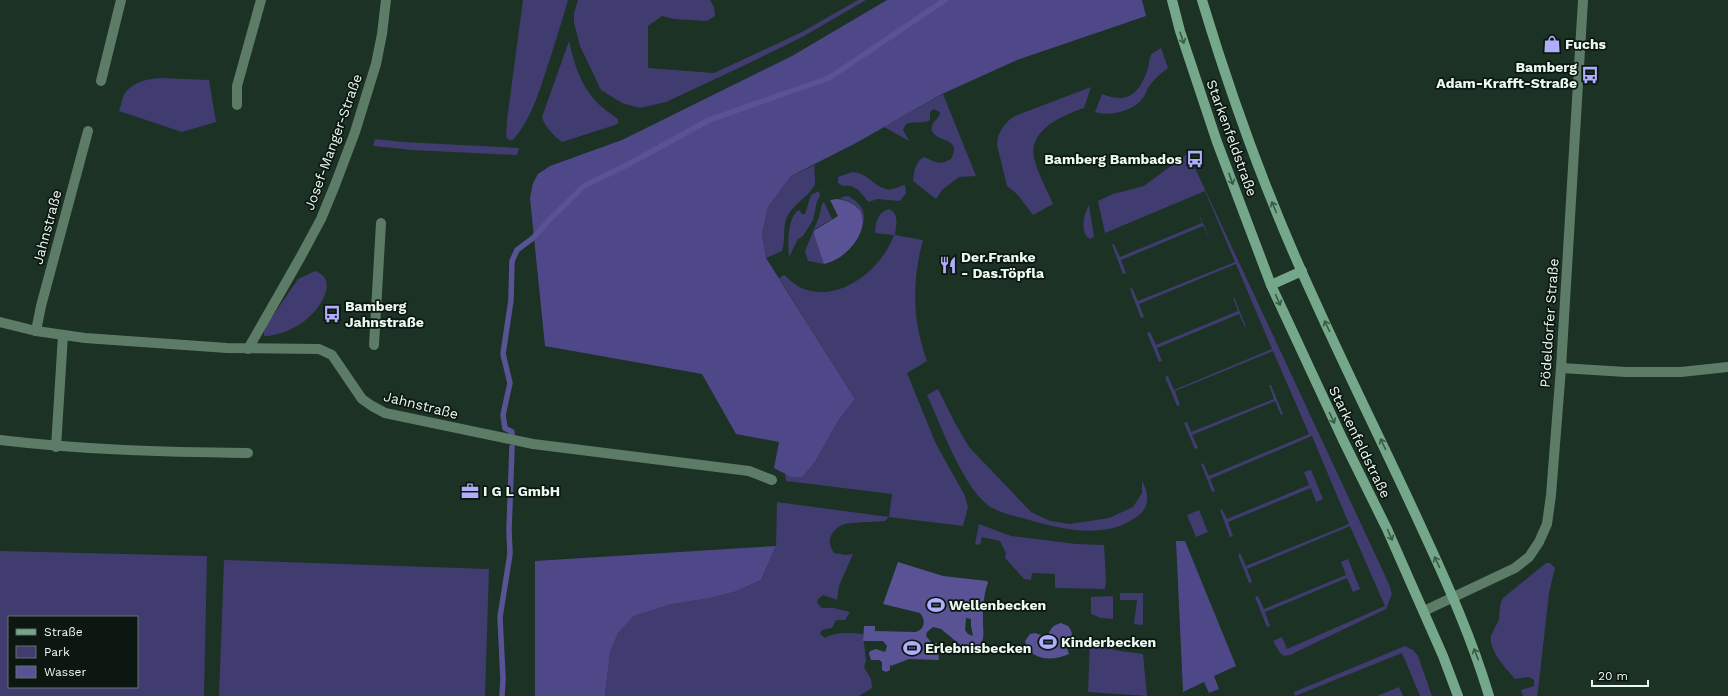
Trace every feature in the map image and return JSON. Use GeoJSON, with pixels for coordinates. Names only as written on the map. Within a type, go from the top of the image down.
{"type":"FeatureCollection","features":[{"type":"Feature","properties":{"kind":"main road","name":"Starkenfeldstraße"},"geometry":{"type":"LineString","coordinates":[[1172,0],[1180,31],[1217,142],[1271,285],[1343,440],[1387,529],[1424,611]]}},
{"type":"Feature","properties":{"kind":"main road","name":"Starkenfeldstraße"},"geometry":{"type":"LineString","coordinates":[[1202,0],[1216,48],[1259,171],[1302,271],[1454,597]]}},
{"type":"Feature","properties":{"kind":"main road"},"geometry":{"type":"LineString","coordinates":[[1271,285],[1302,271]]}},
{"type":"Feature","properties":{"kind":"main road"},"geometry":{"type":"LineString","coordinates":[[1454,597],[1479,660],[1489,696]]}},
{"type":"Feature","properties":{"kind":"main road"},"geometry":{"type":"LineString","coordinates":[[1424,611],[1458,696]]}},
{"type":"Feature","properties":{"kind":"street"},"geometry":{"type":"LineString","coordinates":[[101,81],[121,0]]}},
{"type":"Feature","properties":{"kind":"street"},"geometry":{"type":"LineString","coordinates":[[237,105],[237,86],[261,0]]}},
{"type":"Feature","properties":{"kind":"street","name":"Josef-Manger-Straße"},"geometry":{"type":"LineString","coordinates":[[248,349],[300,258],[335,185],[376,64],[382,34],[386,0]]}},
{"type":"Feature","properties":{"kind":"street","name":"Pödeldorfer Straße"},"geometry":{"type":"LineString","coordinates":[[1424,611],[1515,568],[1529,557],[1539,542],[1547,524],[1551,495],[1561,368],[1583,0]]}},
{"type":"Feature","properties":{"kind":"street","name":"Jahnstraße"},"geometry":{"type":"LineString","coordinates":[[36,331],[41,306],[88,131]]}},
{"type":"Feature","properties":{"kind":"street"},"geometry":{"type":"LineString","coordinates":[[374,344],[381,223]]}},
{"type":"Feature","properties":{"kind":"street","name":"Jahnstraße"},"geometry":{"type":"LineString","coordinates":[[0,322],[36,331],[63,335],[248,349],[295,347],[319,349],[332,355],[362,398],[372,406],[386,413],[533,444],[748,471],[772,480]]}},
{"type":"Feature","properties":{"kind":"street"},"geometry":{"type":"LineString","coordinates":[[56,447],[63,335]]}},
{"type":"Feature","properties":{"kind":"street"},"geometry":{"type":"LineString","coordinates":[[1561,368],[1626,372],[1682,372],[1728,367]]}},
{"type":"Feature","properties":{"kind":"street"},"geometry":{"type":"LineString","coordinates":[[0,440],[56,447],[172,452],[248,452]]}},
{"type":"Feature","properties":{"kind":"green space"},"geometry":{"type":"Polygon","coordinates":[[[523,0],[568,0],[539,92],[524,125],[513,140],[509,140],[506,137],[507,120],[523,0]]]}},
{"type":"Feature","properties":{"kind":"green space"},"geometry":{"type":"Polygon","coordinates":[[[578,0],[710,0],[714,7],[715,16],[707,21],[674,19],[662,16],[648,26],[648,68],[714,73],[802,32],[858,0],[866,0],[804,36],[745,65],[666,102],[640,108],[622,103],[601,90],[580,46],[574,23],[574,13],[578,0]]]}},
{"type":"Feature","properties":{"kind":"green space"},"geometry":{"type":"Polygon","coordinates":[[[569,41],[575,64],[589,93],[599,105],[618,119],[618,123],[562,142],[547,128],[542,117],[569,41]]]}},
{"type":"Feature","properties":{"kind":"green space"},"geometry":{"type":"Polygon","coordinates":[[[1161,48],[1168,68],[1152,82],[1144,97],[1138,103],[1127,110],[1120,112],[1107,114],[1095,112],[1102,94],[1119,98],[1126,97],[1137,90],[1145,77],[1151,55],[1161,48]]]}},
{"type":"Feature","properties":{"kind":"green space"},"geometry":{"type":"Polygon","coordinates":[[[160,78],[209,80],[216,122],[182,132],[119,111],[123,97],[128,89],[145,80],[160,78]]]}},
{"type":"Feature","properties":{"kind":"green space"},"geometry":{"type":"Polygon","coordinates":[[[1091,87],[1084,108],[1066,115],[1049,125],[1036,139],[1034,158],[1040,176],[1053,204],[1033,215],[1017,194],[1007,186],[997,145],[998,136],[1003,127],[1015,116],[1091,87]]]}},
{"type":"Feature","properties":{"kind":"green space"},"geometry":{"type":"Polygon","coordinates":[[[943,94],[976,176],[959,177],[942,190],[936,199],[913,181],[916,167],[921,159],[924,157],[940,163],[951,159],[954,152],[954,147],[952,144],[935,135],[932,131],[932,125],[940,112],[934,109],[930,112],[930,120],[906,124],[903,130],[909,141],[884,127],[943,94]]]}},
{"type":"Feature","properties":{"kind":"green space"},"geometry":{"type":"Polygon","coordinates":[[[375,139],[403,142],[519,148],[517,155],[412,150],[373,146],[375,139]]]}},
{"type":"Feature","properties":{"kind":"green space"},"geometry":{"type":"Polygon","coordinates":[[[1188,153],[1389,584],[1392,594],[1386,609],[1290,655],[1284,656],[1280,653],[1273,641],[1282,637],[1287,649],[1385,606],[1350,526],[1247,569],[1252,582],[1249,583],[1238,555],[1240,553],[1246,566],[1349,524],[1312,436],[1210,479],[1215,491],[1212,492],[1201,464],[1203,463],[1209,476],[1309,434],[1273,351],[1175,391],[1180,405],[1177,406],[1165,377],[1168,376],[1174,390],[1272,349],[1236,264],[1139,304],[1144,317],[1141,318],[1130,289],[1132,288],[1138,301],[1235,262],[1205,191],[1105,233],[1098,201],[1113,194],[1144,186],[1188,153]]]}},
{"type":"Feature","properties":{"kind":"green space"},"geometry":{"type":"Polygon","coordinates":[[[815,165],[814,186],[793,208],[787,217],[782,251],[766,258],[762,234],[768,207],[791,176],[815,165]]]}},
{"type":"Feature","properties":{"kind":"green space"},"geometry":{"type":"Polygon","coordinates":[[[852,172],[865,176],[886,189],[892,189],[905,185],[906,193],[900,201],[877,199],[869,202],[856,188],[838,183],[838,177],[852,172]]]}},
{"type":"Feature","properties":{"kind":"green space"},"geometry":{"type":"Polygon","coordinates":[[[819,191],[820,196],[817,201],[813,220],[803,236],[798,239],[789,257],[789,232],[792,219],[799,210],[802,214],[805,214],[811,195],[819,191]]]}},
{"type":"Feature","properties":{"kind":"green space"},"geometry":{"type":"Polygon","coordinates":[[[848,196],[858,203],[863,210],[864,220],[861,231],[861,214],[859,209],[852,203],[840,199],[848,196]]]}},
{"type":"Feature","properties":{"kind":"green space"},"geometry":{"type":"Polygon","coordinates":[[[824,202],[832,219],[815,229],[824,264],[808,261],[805,251],[824,202]]]}},
{"type":"Feature","properties":{"kind":"green space"},"geometry":{"type":"Polygon","coordinates":[[[1089,205],[1094,237],[1090,239],[1084,232],[1084,218],[1089,205]]]}},
{"type":"Feature","properties":{"kind":"green space"},"geometry":{"type":"Polygon","coordinates":[[[889,209],[895,214],[896,217],[895,235],[923,240],[919,255],[915,285],[915,300],[918,331],[927,361],[907,373],[936,444],[965,496],[968,507],[963,526],[889,517],[892,494],[786,481],[785,473],[791,477],[802,477],[815,462],[838,421],[855,399],[779,278],[784,275],[801,288],[821,292],[834,291],[860,279],[881,259],[889,247],[894,235],[875,233],[878,218],[882,213],[889,209]]]}},
{"type":"Feature","properties":{"kind":"green space"},"geometry":{"type":"Polygon","coordinates":[[[1197,210],[1210,239],[1203,226],[1121,260],[1126,273],[1123,274],[1112,245],[1114,244],[1120,257],[1202,223],[1197,210]]]}},
{"type":"Feature","properties":{"kind":"green space"},"geometry":{"type":"Polygon","coordinates":[[[315,271],[322,275],[326,280],[327,286],[318,307],[304,322],[293,328],[276,335],[264,336],[264,331],[270,320],[298,279],[315,271]]]}},
{"type":"Feature","properties":{"kind":"green space"},"geometry":{"type":"Polygon","coordinates":[[[1234,297],[1246,327],[1239,314],[1157,348],[1162,361],[1159,362],[1147,333],[1150,332],[1156,345],[1238,311],[1233,298],[1234,297]]]}},
{"type":"Feature","properties":{"kind":"green space"},"geometry":{"type":"Polygon","coordinates":[[[1269,385],[1271,385],[1283,414],[1281,415],[1275,401],[1192,435],[1198,448],[1195,449],[1184,423],[1187,422],[1191,432],[1274,399],[1269,385]]]}},
{"type":"Feature","properties":{"kind":"green space"},"geometry":{"type":"Polygon","coordinates":[[[938,389],[969,447],[1031,512],[1050,521],[1070,524],[1109,518],[1133,507],[1142,493],[1142,481],[1147,493],[1145,508],[1138,516],[1123,525],[1096,531],[1067,529],[997,511],[979,497],[961,470],[953,454],[927,395],[938,389]]]}},
{"type":"Feature","properties":{"kind":"green space"},"geometry":{"type":"Polygon","coordinates":[[[1311,470],[1323,499],[1316,502],[1311,488],[1228,522],[1233,536],[1230,537],[1220,510],[1222,509],[1227,519],[1309,485],[1304,472],[1311,470]]]}},
{"type":"Feature","properties":{"kind":"green space"},"geometry":{"type":"Polygon","coordinates":[[[777,502],[889,517],[885,521],[845,524],[835,530],[830,537],[830,545],[834,553],[845,555],[853,554],[839,586],[837,600],[823,595],[818,599],[817,603],[822,608],[834,608],[850,612],[845,620],[836,620],[832,628],[822,630],[820,634],[825,638],[839,633],[863,634],[866,661],[864,667],[871,679],[872,688],[859,696],[605,696],[610,653],[618,633],[634,616],[672,604],[711,598],[737,591],[761,580],[776,546],[777,502]]]}},
{"type":"Feature","properties":{"kind":"green space"},"geometry":{"type":"Polygon","coordinates":[[[1199,510],[1208,532],[1196,537],[1187,515],[1199,510]]]}},
{"type":"Feature","properties":{"kind":"green space"},"geometry":{"type":"Polygon","coordinates":[[[979,524],[1011,536],[1076,544],[1104,545],[1106,580],[1105,589],[1055,588],[1055,574],[1032,573],[1031,580],[1024,579],[1005,558],[1006,553],[1000,541],[982,537],[980,545],[975,544],[979,524]]]}},
{"type":"Feature","properties":{"kind":"green space"},"geometry":{"type":"Polygon","coordinates":[[[0,551],[207,556],[204,696],[0,696],[0,551]]]}},
{"type":"Feature","properties":{"kind":"green space"},"geometry":{"type":"Polygon","coordinates":[[[1348,559],[1360,589],[1353,592],[1347,578],[1265,612],[1270,626],[1267,627],[1255,597],[1258,596],[1264,609],[1346,575],[1341,562],[1348,559]]]}},
{"type":"Feature","properties":{"kind":"green space"},"geometry":{"type":"Polygon","coordinates":[[[224,560],[489,569],[485,696],[219,696],[224,560]]]}},
{"type":"Feature","properties":{"kind":"green space"},"geometry":{"type":"Polygon","coordinates":[[[1546,563],[1550,563],[1555,568],[1549,593],[1538,691],[1537,696],[1523,696],[1521,690],[1534,686],[1534,680],[1529,677],[1515,679],[1495,653],[1492,647],[1491,636],[1499,619],[1500,605],[1503,598],[1546,563]]]}},
{"type":"Feature","properties":{"kind":"green space"},"geometry":{"type":"Polygon","coordinates":[[[1120,593],[1143,593],[1143,625],[1134,624],[1137,600],[1120,600],[1120,593]]]}},
{"type":"Feature","properties":{"kind":"green space"},"geometry":{"type":"Polygon","coordinates":[[[1113,596],[1113,619],[1101,618],[1091,614],[1091,597],[1113,596]]]}},
{"type":"Feature","properties":{"kind":"green space"},"geometry":{"type":"Polygon","coordinates":[[[1090,641],[1114,644],[1114,650],[1143,654],[1147,696],[1088,692],[1090,641]]]}},
{"type":"Feature","properties":{"kind":"green space"},"geometry":{"type":"Polygon","coordinates":[[[1405,646],[1413,650],[1418,656],[1432,696],[1420,696],[1402,653],[1295,696],[1294,692],[1405,646]]]}},
{"type":"Feature","properties":{"kind":"green space"},"geometry":{"type":"Polygon","coordinates":[[[1399,687],[1403,696],[1377,696],[1399,687]]]}},
{"type":"Feature","properties":{"kind":"shaded area"},"geometry":{"type":"Polygon","coordinates":[[[887,0],[1142,0],[1146,16],[1017,60],[942,94],[856,143],[791,176],[768,207],[762,234],[766,258],[855,399],[838,421],[815,462],[802,477],[791,477],[774,468],[779,442],[736,434],[702,374],[545,346],[530,198],[533,183],[538,174],[550,166],[622,140],[792,56],[887,0]]]}},
{"type":"Feature","properties":{"kind":"shaded area"},"geometry":{"type":"Polygon","coordinates":[[[1176,541],[1185,541],[1236,666],[1214,676],[1219,689],[1209,693],[1204,682],[1183,692],[1176,541]]]}},
{"type":"Feature","properties":{"kind":"shaded area"},"geometry":{"type":"Polygon","coordinates":[[[776,546],[761,580],[737,591],[711,598],[672,604],[634,616],[618,633],[610,653],[605,696],[535,696],[535,561],[776,546]]]}},
{"type":"Feature","properties":{"kind":"water"},"geometry":{"type":"Polygon","coordinates":[[[837,199],[852,203],[860,211],[863,220],[861,231],[847,252],[824,264],[814,234],[815,230],[838,216],[830,200],[837,199]]]}},
{"type":"Feature","properties":{"kind":"water","name":"Wellenbecken"},"geometry":{"type":"Polygon","coordinates":[[[898,562],[943,576],[987,581],[988,583],[984,603],[983,639],[978,646],[964,648],[941,629],[933,627],[927,632],[926,636],[932,643],[937,643],[939,660],[909,659],[891,666],[890,664],[890,670],[886,672],[882,670],[882,662],[879,660],[871,660],[869,654],[870,651],[876,649],[885,652],[887,646],[883,641],[863,641],[864,626],[875,626],[875,631],[916,632],[923,627],[924,621],[920,613],[883,604],[898,562]],[[966,618],[965,630],[968,634],[973,636],[971,626],[971,619],[966,618]]]}},
{"type":"Feature","properties":{"kind":"water","name":"Kinderbecken"},"geometry":{"type":"Polygon","coordinates":[[[1061,623],[1068,626],[1072,634],[1071,639],[1066,645],[1069,654],[1056,658],[1043,658],[1032,653],[1025,641],[1030,634],[1035,633],[1047,637],[1053,626],[1061,623]]]}},
{"type":"Feature","properties":{"kind":"waterway"},"geometry":{"type":"LineString","coordinates":[[512,435],[512,432],[505,428],[503,415],[510,383],[503,354],[511,300],[512,261],[517,250],[533,238],[584,186],[629,164],[709,120],[829,78],[945,0]]}},
{"type":"Feature","properties":{"kind":"waterway"},"geometry":{"type":"LineString","coordinates":[[502,696],[503,679],[500,617],[510,554],[509,530],[512,447]]}},
{"type":"Feature","properties":{"kind":"place","name":"Fuchs"},"geometry":{"type":"Point","coordinates":[1552,44]}},
{"type":"Feature","properties":{"kind":"place","name":"Bamberg Adam-Krafft-Straße"},"geometry":{"type":"Point","coordinates":[1590,75]}},
{"type":"Feature","properties":{"kind":"place","name":"Bamberg Bambados"},"geometry":{"type":"Point","coordinates":[1195,159]}},
{"type":"Feature","properties":{"kind":"place","name":"Der.Franke - Das.Töpfla"},"geometry":{"type":"Point","coordinates":[948,265]}},
{"type":"Feature","properties":{"kind":"place","name":"Bamberg Jahnstraße"},"geometry":{"type":"Point","coordinates":[332,314]}},
{"type":"Feature","properties":{"kind":"place","name":"I G L GmbH"},"geometry":{"type":"Point","coordinates":[470,491]}},
{"type":"Feature","properties":{"kind":"place","name":"Wellenbecken"},"geometry":{"type":"Point","coordinates":[936,605]}},
{"type":"Feature","properties":{"kind":"place","name":"Kinderbecken"},"geometry":{"type":"Point","coordinates":[1048,642]}},
{"type":"Feature","properties":{"kind":"place","name":"Erlebnisbecken"},"geometry":{"type":"Point","coordinates":[912,648]}}]}
